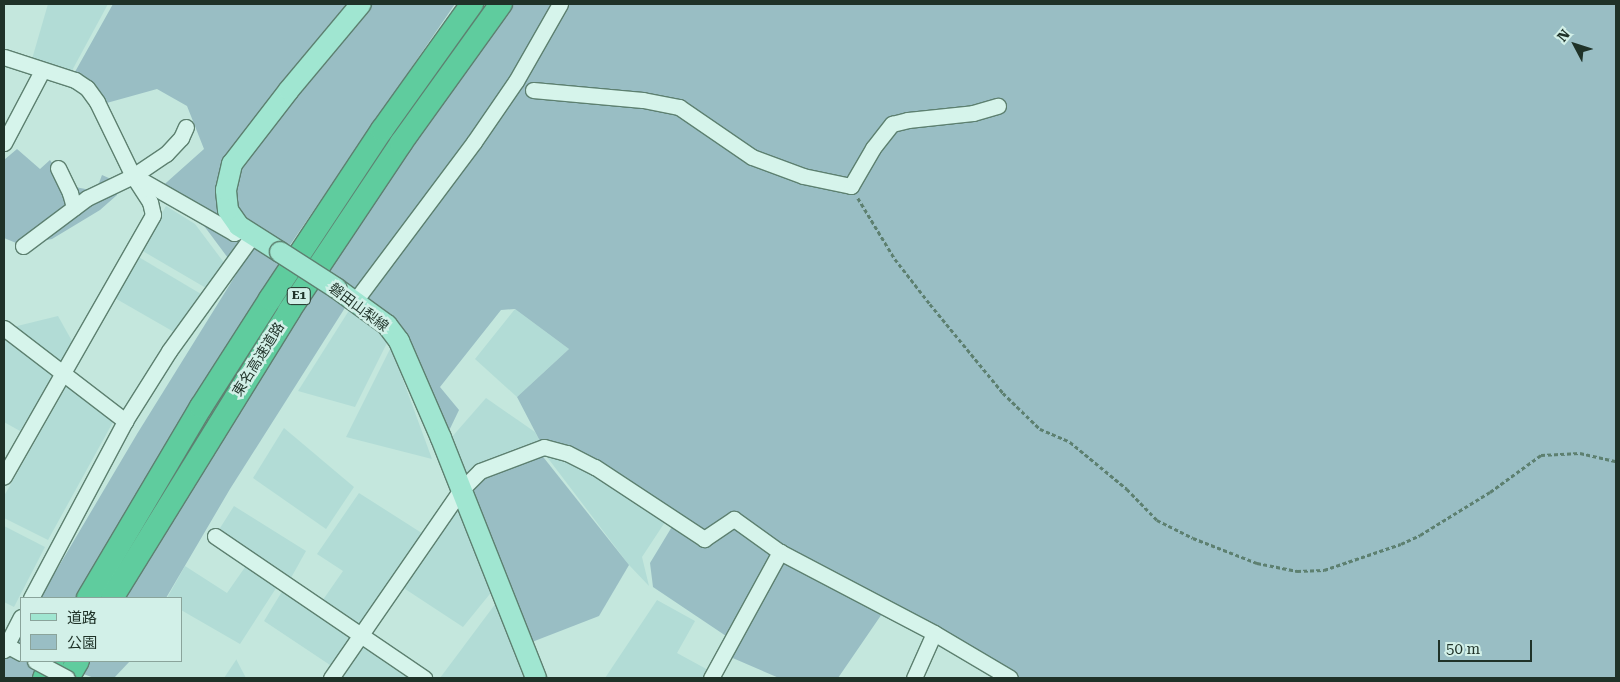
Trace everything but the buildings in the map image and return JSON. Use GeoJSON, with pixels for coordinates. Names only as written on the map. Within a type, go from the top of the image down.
{"type":"FeatureCollection","features":[{"type":"Feature","properties":{"kind":"highway","name":"東名高速道路"},"geometry":{"type":"LineString","coordinates":[[89,597],[201,407],[270,299],[382,130],[472,4]]}},
{"type":"Feature","properties":{"kind":"highway","name":"東名高速道路"},"geometry":{"type":"LineString","coordinates":[[113,597],[289,310],[401,143],[501,4]]}},
{"type":"Feature","properties":{"kind":"highway"},"geometry":{"type":"LineString","coordinates":[[44,678],[53,662]]}},
{"type":"Feature","properties":{"kind":"highway"},"geometry":{"type":"LineString","coordinates":[[67,678],[77,662]]}},
{"type":"Feature","properties":{"kind":"main road","name":"磐田山梨線"},"geometry":{"type":"LineString","coordinates":[[361,4],[289,90],[232,164],[226,190],[228,210],[248,232],[336,288],[387,325],[399,341],[441,438],[460,491],[536,678]]}},
{"type":"Feature","properties":{"kind":"street"},"geometry":{"type":"LineString","coordinates":[[355,301],[474,142],[516,81],[560,4]]}},
{"type":"Feature","properties":{"kind":"street"},"geometry":{"type":"LineString","coordinates":[[4,57],[42,71],[75,80],[87,88],[97,102],[134,176],[150,202],[153,215],[4,476]]}},
{"type":"Feature","properties":{"kind":"street"},"geometry":{"type":"LineString","coordinates":[[4,143],[42,71]]}},
{"type":"Feature","properties":{"kind":"street"},"geometry":{"type":"LineString","coordinates":[[533,90],[643,100],[679,107],[752,157],[803,176],[851,186],[873,148],[892,124],[908,120],[974,113],[998,106]]}},
{"type":"Feature","properties":{"kind":"street"},"geometry":{"type":"LineString","coordinates":[[22,246],[87,198],[134,176],[166,154],[181,138],[186,127]]}},
{"type":"Feature","properties":{"kind":"street"},"geometry":{"type":"LineString","coordinates":[[58,168],[70,193],[74,207]]}},
{"type":"Feature","properties":{"kind":"street"},"geometry":{"type":"LineString","coordinates":[[134,176],[234,233],[248,232]]}},
{"type":"Feature","properties":{"kind":"street"},"geometry":{"type":"LineString","coordinates":[[32,597],[125,421],[168,352],[248,232]]}},
{"type":"Feature","properties":{"kind":"street"},"geometry":{"type":"LineString","coordinates":[[4,328],[125,421]]}},
{"type":"Feature","properties":{"kind":"street"},"geometry":{"type":"LineString","coordinates":[[331,678],[460,491],[480,472],[544,447],[566,453],[595,467],[704,540],[734,519],[780,552],[934,633],[1010,678]]}},
{"type":"Feature","properties":{"kind":"street"},"geometry":{"type":"LineString","coordinates":[[215,536],[424,678]]}},
{"type":"Feature","properties":{"kind":"street"},"geometry":{"type":"LineString","coordinates":[[711,678],[780,552]]}},
{"type":"Feature","properties":{"kind":"street"},"geometry":{"type":"LineString","coordinates":[[10,649],[20,620]]}},
{"type":"Feature","properties":{"kind":"street"},"geometry":{"type":"LineString","coordinates":[[914,678],[934,633]]}},
{"type":"Feature","properties":{"kind":"street"},"geometry":{"type":"LineString","coordinates":[[37,662],[67,678]]}},
{"type":"Feature","properties":{"kind":"path"},"geometry":{"type":"LineString","coordinates":[[851,186],[895,259],[1003,393],[1040,428],[1070,442],[1127,489],[1157,520],[1193,538],[1256,563],[1297,571],[1324,570],[1401,544],[1420,536],[1490,492],[1541,455],[1580,453],[1616,461]]}},
{"type":"Feature","properties":{"kind":"shaded area"},"geometry":{"type":"Polygon","coordinates":[[[48,4],[108,4],[68,78],[30,66],[48,4]]]}},
{"type":"Feature","properties":{"kind":"shaded area"},"geometry":{"type":"Polygon","coordinates":[[[166,206],[195,224],[225,264],[206,288],[141,250],[166,206]]]}},
{"type":"Feature","properties":{"kind":"shaded area"},"geometry":{"type":"Polygon","coordinates":[[[137,256],[201,294],[174,332],[113,297],[137,256]]]}},
{"type":"Feature","properties":{"kind":"shaded area"},"geometry":{"type":"Polygon","coordinates":[[[355,301],[389,339],[355,407],[298,391],[355,301]]]}},
{"type":"Feature","properties":{"kind":"shaded area"},"geometry":{"type":"Polygon","coordinates":[[[515,309],[569,349],[517,397],[475,359],[515,309]]]}},
{"type":"Feature","properties":{"kind":"shaded area"},"geometry":{"type":"Polygon","coordinates":[[[58,316],[77,350],[63,374],[5,329],[58,316]]]}},
{"type":"Feature","properties":{"kind":"shaded area"},"geometry":{"type":"Polygon","coordinates":[[[4,337],[54,374],[20,431],[4,422],[4,337]]]}},
{"type":"Feature","properties":{"kind":"shaded area"},"geometry":{"type":"Polygon","coordinates":[[[391,347],[432,459],[346,437],[391,347]]]}},
{"type":"Feature","properties":{"kind":"shaded area"},"geometry":{"type":"Polygon","coordinates":[[[67,385],[113,422],[48,540],[4,518],[4,496],[67,385]]]}},
{"type":"Feature","properties":{"kind":"shaded area"},"geometry":{"type":"Polygon","coordinates":[[[486,398],[535,432],[541,443],[463,482],[451,438],[486,398]]]}},
{"type":"Feature","properties":{"kind":"shaded area"},"geometry":{"type":"Polygon","coordinates":[[[284,428],[354,487],[326,529],[253,478],[284,428]]]}},
{"type":"Feature","properties":{"kind":"shaded area"},"geometry":{"type":"Polygon","coordinates":[[[544,453],[567,453],[669,516],[642,557],[649,586],[629,565],[544,453]]]}},
{"type":"Feature","properties":{"kind":"shaded area"},"geometry":{"type":"Polygon","coordinates":[[[359,493],[428,537],[454,499],[498,584],[463,627],[396,583],[360,636],[424,678],[335,678],[336,669],[264,621],[286,585],[280,582],[240,644],[182,611],[182,597],[168,597],[185,566],[227,593],[250,560],[215,536],[234,506],[306,551],[287,585],[318,607],[343,571],[317,554],[359,493]]]}},
{"type":"Feature","properties":{"kind":"shaded area"},"geometry":{"type":"Polygon","coordinates":[[[4,526],[45,547],[14,607],[4,602],[4,526]]]}},
{"type":"Feature","properties":{"kind":"shaded area"},"geometry":{"type":"Polygon","coordinates":[[[502,595],[536,678],[440,678],[502,595]]]}},
{"type":"Feature","properties":{"kind":"shaded area"},"geometry":{"type":"Polygon","coordinates":[[[657,600],[695,621],[677,653],[710,671],[706,678],[605,678],[657,600]]]}},
{"type":"Feature","properties":{"kind":"shaded area"},"geometry":{"type":"Polygon","coordinates":[[[236,660],[246,678],[224,678],[236,660]]]}},
{"type":"Feature","properties":{"kind":"green space"},"geometry":{"type":"Polygon","coordinates":[[[113,4],[455,4],[290,245],[82,597],[41,597],[137,434],[263,231],[228,258],[193,211],[158,190],[204,149],[187,106],[157,89],[103,104],[71,79],[113,4]]]}},
{"type":"Feature","properties":{"kind":"green space"},"geometry":{"type":"Polygon","coordinates":[[[514,4],[1616,4],[1616,678],[1010,678],[886,608],[838,678],[779,678],[728,656],[732,640],[653,587],[650,563],[673,525],[704,539],[541,443],[517,397],[569,349],[515,309],[501,310],[440,387],[459,410],[446,437],[400,344],[355,292],[230,489],[167,597],[124,597],[178,500],[386,184],[514,4]]]}},
{"type":"Feature","properties":{"kind":"green space"},"geometry":{"type":"Polygon","coordinates":[[[17,149],[40,169],[50,160],[61,177],[75,187],[96,191],[102,175],[120,183],[117,195],[100,210],[52,239],[21,245],[4,238],[4,160],[17,149]]]}},
{"type":"Feature","properties":{"kind":"green space"},"geometry":{"type":"Polygon","coordinates":[[[540,453],[629,565],[599,616],[532,642],[468,489],[483,470],[540,453]]]}},
{"type":"Feature","properties":{"kind":"green space"},"geometry":{"type":"Polygon","coordinates":[[[20,631],[20,662],[43,662],[33,678],[4,678],[4,661],[20,631]]]}},
{"type":"Feature","properties":{"kind":"green space"},"geometry":{"type":"Polygon","coordinates":[[[86,662],[129,662],[114,678],[94,678],[81,673],[86,662]]]}}]}
